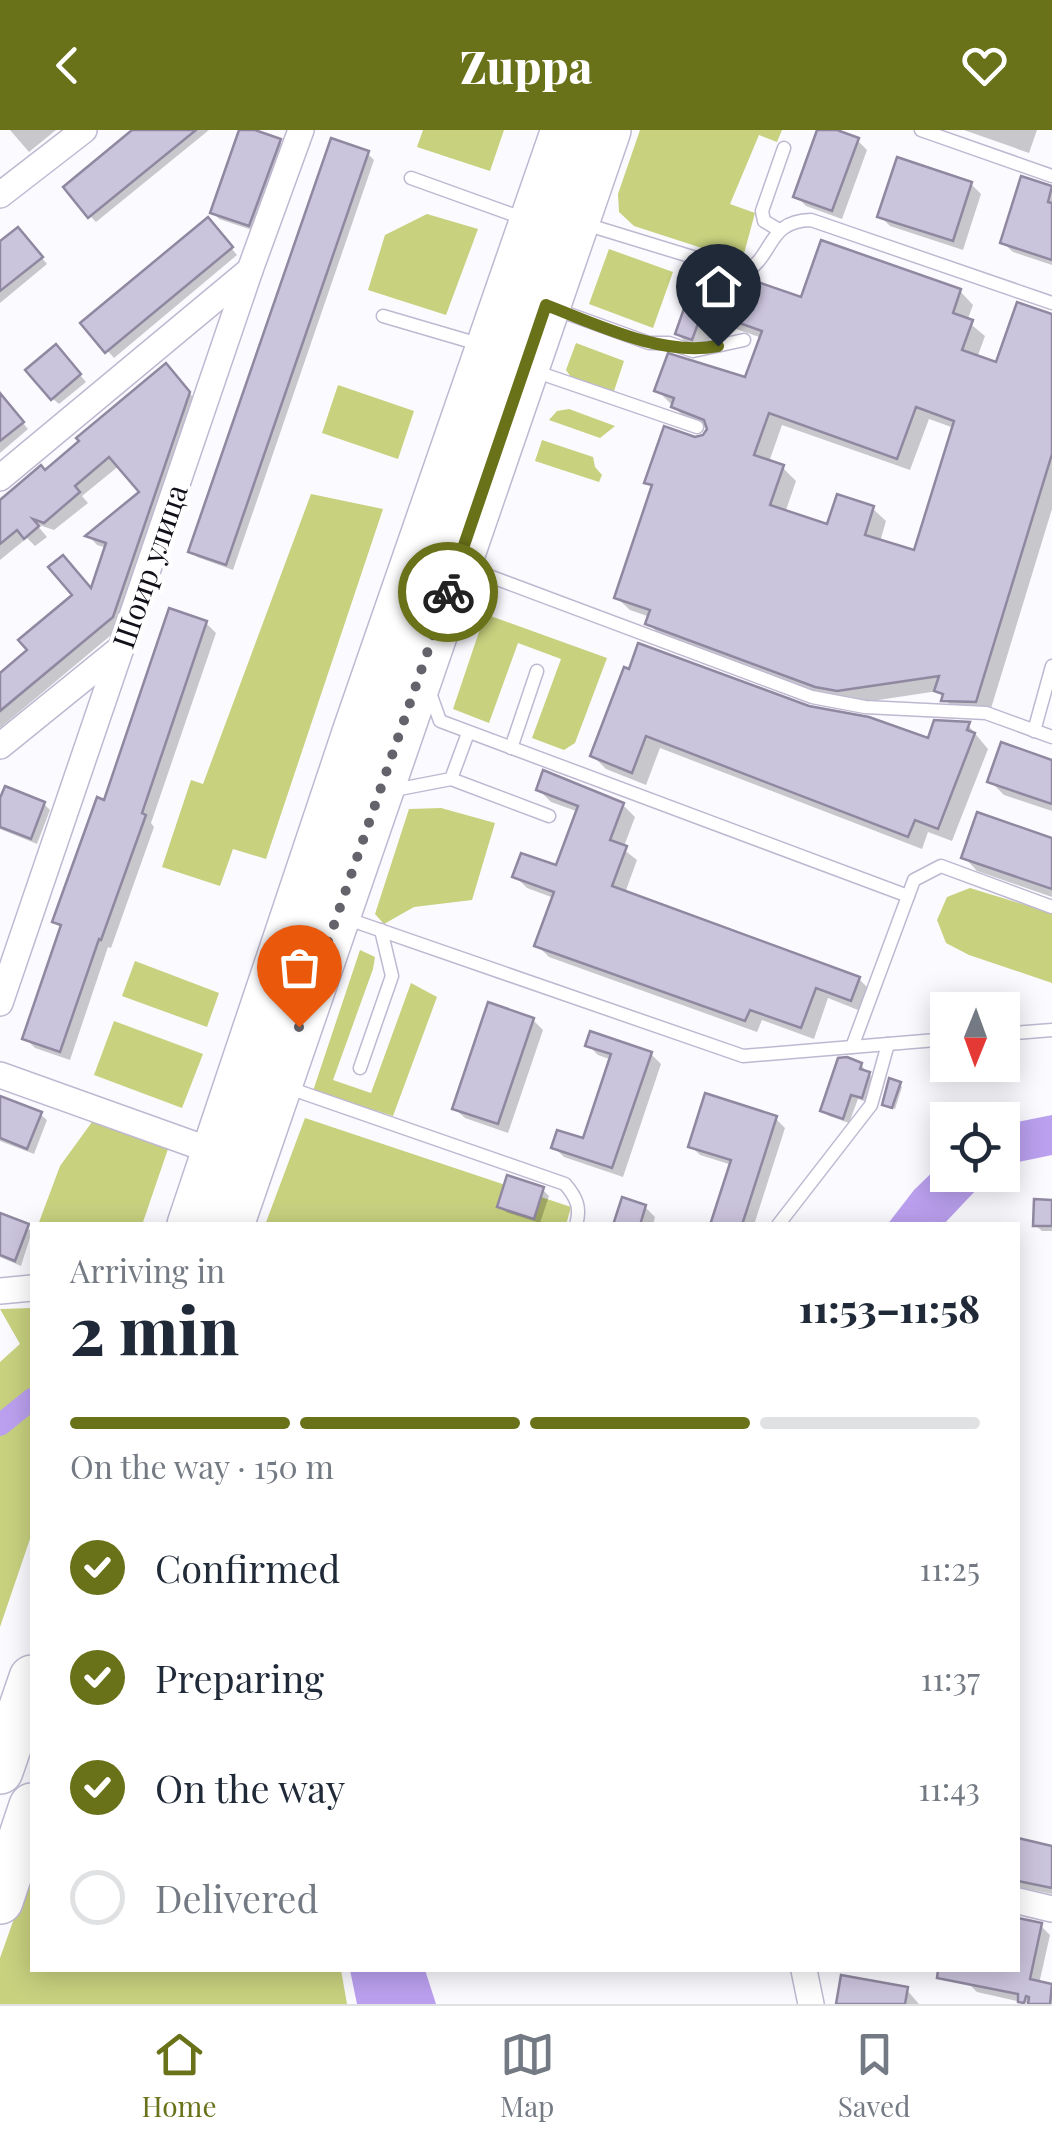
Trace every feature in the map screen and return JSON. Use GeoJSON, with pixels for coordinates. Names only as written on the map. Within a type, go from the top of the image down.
{"type":"FeatureCollection","features":[{"type":"Feature","properties":{"kind":"highway"},"geometry":{"type":"LineString","coordinates":[[232,1222],[380,792],[377,737],[422,669],[458,565],[506,357],[546,305],[564,130]]}},
{"type":"Feature","properties":{"kind":"highway"},"geometry":{"type":"LineString","coordinates":[[191,1222],[214,1152],[377,737],[554,221],[608,130]]}},
{"type":"Feature","properties":{"kind":"highway"},"geometry":{"type":"LineString","coordinates":[[0,1771],[30,1684]]}},
{"type":"Feature","properties":{"kind":"highway"},"geometry":{"type":"LineString","coordinates":[[0,1901],[30,1812]]}},
{"type":"Feature","properties":{"kind":"street"},"geometry":{"type":"LineString","coordinates":[[1,192],[84,130]]}},
{"type":"Feature","properties":{"kind":"street","name":"Шоир улица"},"geometry":{"type":"LineString","coordinates":[[0,1003],[301,130]]}},
{"type":"Feature","properties":{"kind":"street"},"geometry":{"type":"LineString","coordinates":[[0,478],[250,270]]}},
{"type":"Feature","properties":{"kind":"street"},"geometry":{"type":"LineString","coordinates":[[0,746],[121,648]]}},
{"type":"Feature","properties":{"kind":"street"},"geometry":{"type":"LineString","coordinates":[[0,1074],[214,1152]]}},
{"type":"Feature","properties":{"kind":"street"},"geometry":{"type":"LineString","coordinates":[[0,1291],[30,1288]]}},
{"type":"Feature","properties":{"kind":"street"},"geometry":{"type":"LineString","coordinates":[[1020,1901],[1052,1909]]}},
{"type":"Feature","properties":{"kind":"street"},"geometry":{"type":"LineString","coordinates":[[804,1972],[812,2004]]}},
{"type":"Feature","properties":{"kind":"lane"},"geometry":{"type":"LineString","coordinates":[[921,130],[1052,176]]}},
{"type":"Feature","properties":{"kind":"lane"},"geometry":{"type":"LineString","coordinates":[[779,230],[764,221],[762,210],[784,148]]}},
{"type":"Feature","properties":{"kind":"lane"},"geometry":{"type":"LineString","coordinates":[[411,178],[746,273],[779,230],[793,221],[811,220],[1052,303]]}},
{"type":"Feature","properties":{"kind":"lane"},"geometry":{"type":"LineString","coordinates":[[546,305],[648,343],[670,343],[692,351],[744,340]]}},
{"type":"Feature","properties":{"kind":"lane"},"geometry":{"type":"LineString","coordinates":[[383,316],[697,428]]}},
{"type":"Feature","properties":{"kind":"lane"},"geometry":{"type":"LineString","coordinates":[[458,565],[812,697],[865,707],[986,713],[1052,737]]}},
{"type":"Feature","properties":{"kind":"lane"},"geometry":{"type":"LineString","coordinates":[[1034,731],[1052,666]]}},
{"type":"Feature","properties":{"kind":"lane"},"geometry":{"type":"LineString","coordinates":[[422,669],[440,722],[908,896]]}},
{"type":"Feature","properties":{"kind":"lane"},"geometry":{"type":"LineString","coordinates":[[511,748],[537,671]]}},
{"type":"Feature","properties":{"kind":"lane"},"geometry":{"type":"LineString","coordinates":[[451,780],[468,732]]}},
{"type":"Feature","properties":{"kind":"lane"},"geometry":{"type":"LineString","coordinates":[[380,792],[451,780],[550,816]]}},
{"type":"Feature","properties":{"kind":"lane"},"geometry":{"type":"LineString","coordinates":[[852,1047],[914,880],[942,866],[1052,908]]}},
{"type":"Feature","properties":{"kind":"lane"},"geometry":{"type":"LineString","coordinates":[[338,915],[743,1056],[930,1040]]}},
{"type":"Feature","properties":{"kind":"lane"},"geometry":{"type":"LineString","coordinates":[[360,1068],[392,976],[382,930]]}},
{"type":"Feature","properties":{"kind":"lane"},"geometry":{"type":"LineString","coordinates":[[1020,1033],[1052,1030]]}},
{"type":"Feature","properties":{"kind":"lane"},"geometry":{"type":"LineString","coordinates":[[780,1222],[871,1105],[888,1044]]}},
{"type":"Feature","properties":{"kind":"lane"},"geometry":{"type":"LineString","coordinates":[[279,1084],[565,1184],[576,1196],[580,1213],[577,1222]]}},
{"type":"Feature","properties":{"kind":"green space"},"geometry":{"type":"Polygon","coordinates":[[[423,130],[504,130],[490,171],[417,147],[423,130]]]}},
{"type":"Feature","properties":{"kind":"green space"},"geometry":{"type":"Polygon","coordinates":[[[640,130],[782,130],[777,142],[759,135],[730,204],[755,213],[742,261],[634,226],[619,212],[618,194],[640,130]]]}},
{"type":"Feature","properties":{"kind":"green space"},"geometry":{"type":"Polygon","coordinates":[[[427,214],[478,229],[446,315],[368,290],[385,235],[427,214]]]}},
{"type":"Feature","properties":{"kind":"green space"},"geometry":{"type":"Polygon","coordinates":[[[609,249],[673,272],[653,328],[589,304],[609,249]]]}},
{"type":"Feature","properties":{"kind":"green space"},"geometry":{"type":"Polygon","coordinates":[[[576,343],[624,361],[613,394],[573,380],[566,370],[576,343]]]}},
{"type":"Feature","properties":{"kind":"green space"},"geometry":{"type":"Polygon","coordinates":[[[338,385],[414,411],[398,459],[322,433],[338,385]]]}},
{"type":"Feature","properties":{"kind":"green space"},"geometry":{"type":"Polygon","coordinates":[[[569,409],[615,426],[600,438],[549,420],[557,411],[569,409]]]}},
{"type":"Feature","properties":{"kind":"green space"},"geometry":{"type":"Polygon","coordinates":[[[542,440],[593,457],[602,475],[599,482],[535,461],[542,440]]]}},
{"type":"Feature","properties":{"kind":"green space"},"geometry":{"type":"Polygon","coordinates":[[[311,494],[383,509],[266,859],[233,849],[220,886],[162,867],[191,780],[203,784],[311,494]]]}},
{"type":"Feature","properties":{"kind":"green space"},"geometry":{"type":"Polygon","coordinates":[[[485,614],[607,658],[575,743],[564,750],[532,738],[561,659],[518,643],[489,723],[453,709],[485,614]]]}},
{"type":"Feature","properties":{"kind":"green space"},"geometry":{"type":"Polygon","coordinates":[[[441,808],[495,823],[472,900],[414,907],[384,924],[375,914],[409,809],[441,808]]]}},
{"type":"Feature","properties":{"kind":"green space"},"geometry":{"type":"Polygon","coordinates":[[[970,888],[1052,913],[1052,983],[969,955],[946,943],[937,920],[947,897],[970,888]]]}},
{"type":"Feature","properties":{"kind":"green space"},"geometry":{"type":"Polygon","coordinates":[[[360,950],[375,957],[373,969],[333,1080],[371,1093],[411,983],[437,997],[393,1116],[313,1091],[360,950]]]}},
{"type":"Feature","properties":{"kind":"green space"},"geometry":{"type":"Polygon","coordinates":[[[135,961],[219,993],[207,1027],[122,996],[135,961]]]}},
{"type":"Feature","properties":{"kind":"green space"},"geometry":{"type":"Polygon","coordinates":[[[114,1021],[203,1054],[182,1108],[94,1075],[114,1021]]]}},
{"type":"Feature","properties":{"kind":"green space"},"geometry":{"type":"Polygon","coordinates":[[[305,1118],[571,1207],[567,1222],[266,1222],[305,1118]]]}},
{"type":"Feature","properties":{"kind":"green space"},"geometry":{"type":"Polygon","coordinates":[[[92,1122],[169,1146],[143,1222],[39,1222],[60,1166],[92,1122]]]}},
{"type":"Feature","properties":{"kind":"green space"},"geometry":{"type":"Polygon","coordinates":[[[30,1308],[30,1539],[0,1627],[0,1362],[20,1344],[0,1309],[30,1308]]]}},
{"type":"Feature","properties":{"kind":"green space"},"geometry":{"type":"Polygon","coordinates":[[[30,1874],[30,1972],[341,1972],[347,2004],[0,2004],[0,1958],[30,1874]]]}},
{"type":"Feature","properties":{"kind":"shaded area"},"geometry":{"type":"Polygon","coordinates":[[[1052,1115],[1052,1155],[1020,1162],[1020,1122],[1052,1115]]]}},
{"type":"Feature","properties":{"kind":"shaded area"},"geometry":{"type":"Polygon","coordinates":[[[930,1174],[930,1192],[974,1192],[946,1222],[889,1222],[930,1174]]]}},
{"type":"Feature","properties":{"kind":"shaded area"},"geometry":{"type":"Polygon","coordinates":[[[350,1972],[426,1972],[436,2004],[357,2004],[350,1972]]]}},
{"type":"Feature","properties":{"kind":"building"},"geometry":{"type":"Polygon","coordinates":[[[132,130],[196,130],[88,218],[63,187],[132,130]]]}},
{"type":"Feature","properties":{"kind":"building"},"geometry":{"type":"Polygon","coordinates":[[[239,130],[255,130],[281,139],[249,226],[210,213],[239,130]]]}},
{"type":"Feature","properties":{"kind":"building"},"geometry":{"type":"Polygon","coordinates":[[[817,130],[837,130],[859,138],[832,211],[793,197],[817,130]]]}},
{"type":"Feature","properties":{"kind":"building"},"geometry":{"type":"Polygon","coordinates":[[[331,138],[369,151],[226,565],[188,552],[331,138]]]}},
{"type":"Feature","properties":{"kind":"building"},"geometry":{"type":"Polygon","coordinates":[[[897,157],[972,182],[953,241],[877,217],[897,157]]]}},
{"type":"Feature","properties":{"kind":"building"},"geometry":{"type":"Polygon","coordinates":[[[1021,176],[1052,186],[1048,202],[1052,203],[1052,260],[1000,243],[1021,176]]]}},
{"type":"Feature","properties":{"kind":"building"},"geometry":{"type":"Polygon","coordinates":[[[208,217],[233,247],[105,353],[80,323],[208,217]]]}},
{"type":"Feature","properties":{"kind":"building"},"geometry":{"type":"Polygon","coordinates":[[[18,227],[43,257],[0,291],[0,241],[18,227]]]}},
{"type":"Feature","properties":{"kind":"building"},"geometry":{"type":"Polygon","coordinates":[[[821,240],[961,289],[953,313],[973,320],[962,350],[996,362],[1017,302],[1052,314],[1052,454],[976,702],[941,701],[943,694],[934,691],[939,676],[837,691],[815,687],[645,624],[650,610],[614,598],[652,485],[644,483],[664,426],[695,437],[707,429],[704,420],[671,407],[674,398],[654,391],[668,353],[745,377],[762,331],[703,310],[692,340],[675,334],[698,269],[742,283],[752,280],[801,297],[821,240]],[[916,407],[897,459],[769,413],[754,455],[784,465],[770,505],[827,524],[837,494],[874,506],[865,535],[914,550],[954,421],[916,407]]]}},
{"type":"Feature","properties":{"kind":"building"},"geometry":{"type":"Polygon","coordinates":[[[56,344],[81,374],[51,400],[25,370],[56,344]]]}},
{"type":"Feature","properties":{"kind":"building"},"geometry":{"type":"Polygon","coordinates":[[[166,363],[190,392],[113,617],[0,711],[0,673],[27,650],[18,640],[72,595],[48,567],[63,555],[91,588],[106,543],[85,536],[139,492],[109,457],[75,486],[80,492],[44,523],[33,519],[39,526],[24,539],[17,530],[0,544],[0,500],[41,465],[45,470],[79,441],[76,438],[166,363]]]}},
{"type":"Feature","properties":{"kind":"building"},"geometry":{"type":"Polygon","coordinates":[[[0,393],[24,422],[0,441],[0,393]]]}},
{"type":"Feature","properties":{"kind":"building"},"geometry":{"type":"Polygon","coordinates":[[[169,608],[207,621],[142,813],[146,815],[60,1052],[22,1039],[61,925],[52,922],[97,797],[104,800],[169,608]]]}},
{"type":"Feature","properties":{"kind":"building"},"geometry":{"type":"Polygon","coordinates":[[[638,643],[809,706],[869,717],[928,738],[934,720],[970,722],[967,730],[975,733],[938,829],[915,820],[908,837],[646,736],[632,773],[590,756],[624,667],[629,669],[638,643]]]}},
{"type":"Feature","properties":{"kind":"building"},"geometry":{"type":"Polygon","coordinates":[[[1001,742],[1052,760],[1052,804],[987,782],[1001,742]]]}},
{"type":"Feature","properties":{"kind":"building"},"geometry":{"type":"Polygon","coordinates":[[[543,770],[624,803],[610,840],[627,846],[612,886],[860,977],[851,1001],[816,988],[801,1028],[750,1010],[745,1021],[534,946],[554,892],[512,877],[521,853],[556,865],[578,806],[536,790],[543,770]]]}},
{"type":"Feature","properties":{"kind":"building"},"geometry":{"type":"Polygon","coordinates":[[[5,786],[45,802],[31,839],[0,827],[0,798],[5,786]]]}},
{"type":"Feature","properties":{"kind":"building"},"geometry":{"type":"Polygon","coordinates":[[[977,812],[1052,838],[1052,889],[961,858],[977,812]]]}},
{"type":"Feature","properties":{"kind":"building"},"geometry":{"type":"Polygon","coordinates":[[[488,1002],[534,1018],[498,1124],[452,1109],[488,1002]]]}},
{"type":"Feature","properties":{"kind":"building"},"geometry":{"type":"Polygon","coordinates":[[[590,1031],[652,1052],[612,1168],[551,1148],[557,1130],[583,1138],[611,1054],[585,1046],[590,1031]]]}},
{"type":"Feature","properties":{"kind":"building"},"geometry":{"type":"Polygon","coordinates":[[[838,1058],[862,1063],[860,1069],[870,1072],[862,1098],[851,1095],[843,1119],[820,1111],[838,1058]]]}},
{"type":"Feature","properties":{"kind":"building"},"geometry":{"type":"Polygon","coordinates":[[[889,1078],[901,1082],[892,1108],[882,1105],[889,1078]]]}},
{"type":"Feature","properties":{"kind":"building"},"geometry":{"type":"Polygon","coordinates":[[[705,1093],[777,1116],[743,1222],[711,1222],[731,1160],[688,1147],[705,1093]]]}},
{"type":"Feature","properties":{"kind":"building"},"geometry":{"type":"Polygon","coordinates":[[[0,1096],[42,1112],[27,1149],[0,1138],[0,1096]]]}},
{"type":"Feature","properties":{"kind":"building"},"geometry":{"type":"Polygon","coordinates":[[[507,1175],[544,1187],[534,1219],[497,1207],[507,1175]]]}},
{"type":"Feature","properties":{"kind":"building"},"geometry":{"type":"Polygon","coordinates":[[[622,1197],[646,1205],[641,1222],[614,1222],[622,1197]]]}},
{"type":"Feature","properties":{"kind":"building"},"geometry":{"type":"Polygon","coordinates":[[[1034,1199],[1052,1200],[1052,1226],[1033,1226],[1034,1199]]]}},
{"type":"Feature","properties":{"kind":"building"},"geometry":{"type":"Polygon","coordinates":[[[0,1213],[29,1224],[15,1261],[0,1255],[0,1213]]]}},
{"type":"Feature","properties":{"kind":"building"},"geometry":{"type":"Polygon","coordinates":[[[1020,1838],[1052,1846],[1052,1888],[1020,1881],[1020,1838]]]}},
{"type":"Feature","properties":{"kind":"building"},"geometry":{"type":"Polygon","coordinates":[[[1020,1918],[1042,1923],[1030,1979],[1052,1984],[1050,2004],[1028,2004],[1026,1996],[1024,2003],[1018,2002],[1018,1994],[937,1978],[938,1972],[1020,1972],[1020,1918]]]}},
{"type":"Feature","properties":{"kind":"building"},"geometry":{"type":"Polygon","coordinates":[[[841,1975],[908,1987],[905,2004],[836,2004],[841,1975]]]}},
{"type":"Feature","properties":{"kind":"waterway"},"geometry":{"type":"LineString","coordinates":[[0,1425],[30,1401]]}},
{"type":"Feature","properties":{"kind":"way so far"},"geometry":{"type":"LineString","coordinates":[[299,1027],[448,592]]}},
{"type":"Feature","properties":{"kind":"route"},"geometry":{"type":"LineString","coordinates":[[448,592],[546,305],[648,343],[670,343],[692,351],[718,346]]}}]}
